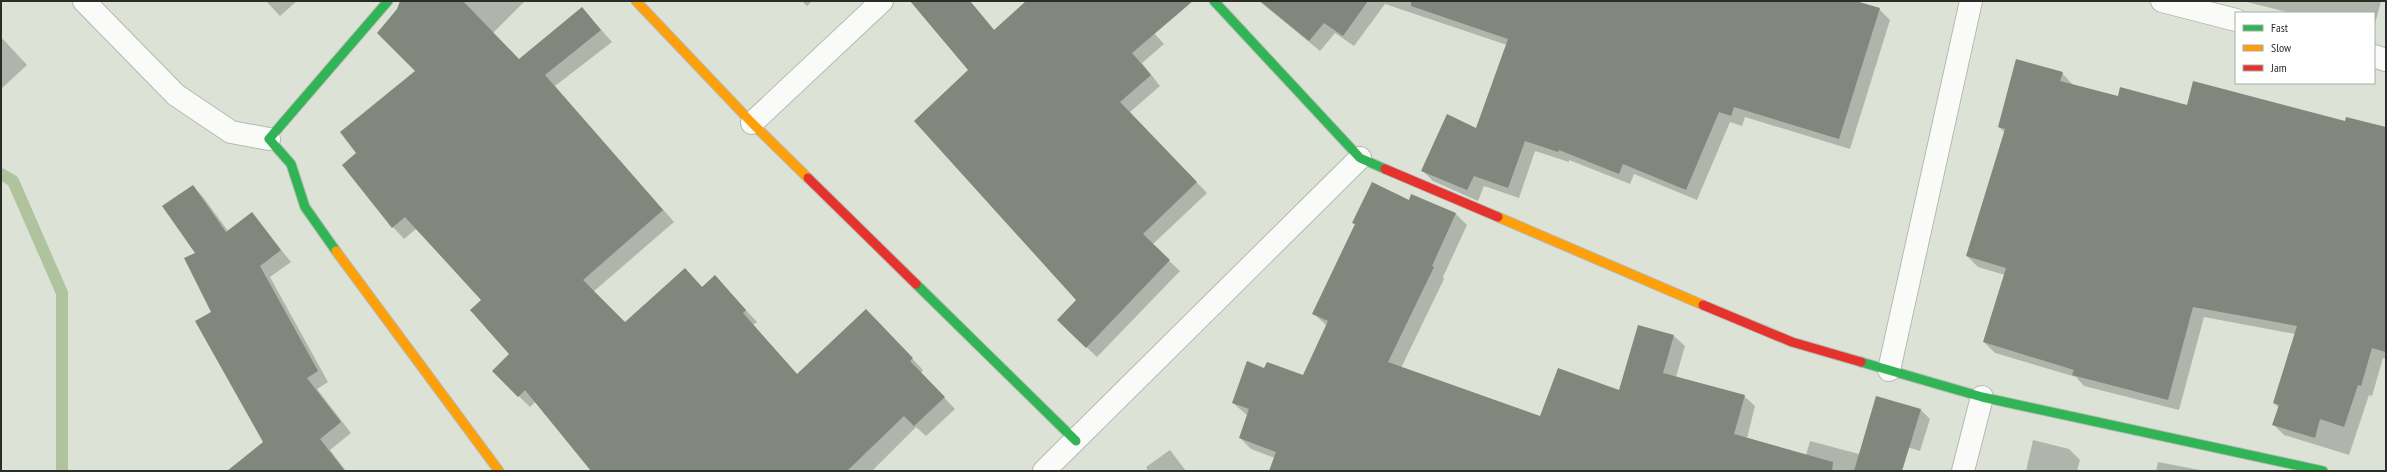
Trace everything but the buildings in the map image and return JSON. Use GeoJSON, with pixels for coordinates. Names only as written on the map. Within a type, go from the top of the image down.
{"type":"FeatureCollection","features":[{"type":"Feature","properties":{"kind":"street"},"geometry":{"type":"LineString","coordinates":[[84,1],[176,95],[231,132],[269,139],[291,164],[305,207],[347,267],[499,471]]}},
{"type":"Feature","properties":{"kind":"street"},"geometry":{"type":"LineString","coordinates":[[269,139],[388,1]]}},
{"type":"Feature","properties":{"kind":"street"},"geometry":{"type":"LineString","coordinates":[[636,1],[752,123],[1076,441]]}},
{"type":"Feature","properties":{"kind":"street"},"geometry":{"type":"LineString","coordinates":[[752,123],[882,1]]}},
{"type":"Feature","properties":{"kind":"street"},"geometry":{"type":"LineString","coordinates":[[1214,1],[1360,158],[1792,342],[1982,397],[2323,471]]}},
{"type":"Feature","properties":{"kind":"street"},"geometry":{"type":"LineString","coordinates":[[1889,370],[1971,1]]}},
{"type":"Feature","properties":{"kind":"street"},"geometry":{"type":"LineString","coordinates":[[2162,1],[2235,20]]}},
{"type":"Feature","properties":{"kind":"street"},"geometry":{"type":"LineString","coordinates":[[2375,56],[2386,60]]}},
{"type":"Feature","properties":{"kind":"street"},"geometry":{"type":"LineString","coordinates":[[1044,471],[1076,441],[1360,158]]}},
{"type":"Feature","properties":{"kind":"street"},"geometry":{"type":"LineString","coordinates":[[1963,471],[1982,397]]}},
{"type":"Feature","properties":{"kind":"waterway"},"geometry":{"type":"LineString","coordinates":[[1,174],[13,181],[62,293],[62,471]]}},
{"type":"Feature","properties":{"kind":"traffic: fast"},"geometry":{"type":"LineString","coordinates":[[336,251],[305,207],[291,164],[269,139],[388,1]]}},
{"type":"Feature","properties":{"kind":"traffic: fast"},"geometry":{"type":"LineString","coordinates":[[1214,1],[1360,158],[1385,169]]}},
{"type":"Feature","properties":{"kind":"traffic: fast"},"geometry":{"type":"LineString","coordinates":[[916,284],[1076,441]]}},
{"type":"Feature","properties":{"kind":"traffic: fast"},"geometry":{"type":"LineString","coordinates":[[1861,362],[1982,397],[2323,471]]}},
{"type":"Feature","properties":{"kind":"traffic: slow"},"geometry":{"type":"LineString","coordinates":[[636,1],[752,123],[808,178]]}},
{"type":"Feature","properties":{"kind":"traffic: slow"},"geometry":{"type":"LineString","coordinates":[[1498,217],[1703,305]]}},
{"type":"Feature","properties":{"kind":"traffic: slow"},"geometry":{"type":"LineString","coordinates":[[336,251],[499,471]]}},
{"type":"Feature","properties":{"kind":"traffic: jam"},"geometry":{"type":"LineString","coordinates":[[1385,169],[1498,217]]}},
{"type":"Feature","properties":{"kind":"traffic: jam"},"geometry":{"type":"LineString","coordinates":[[808,178],[916,284]]}},
{"type":"Feature","properties":{"kind":"traffic: jam"},"geometry":{"type":"LineString","coordinates":[[1703,305],[1792,342],[1861,362]]}}]}
